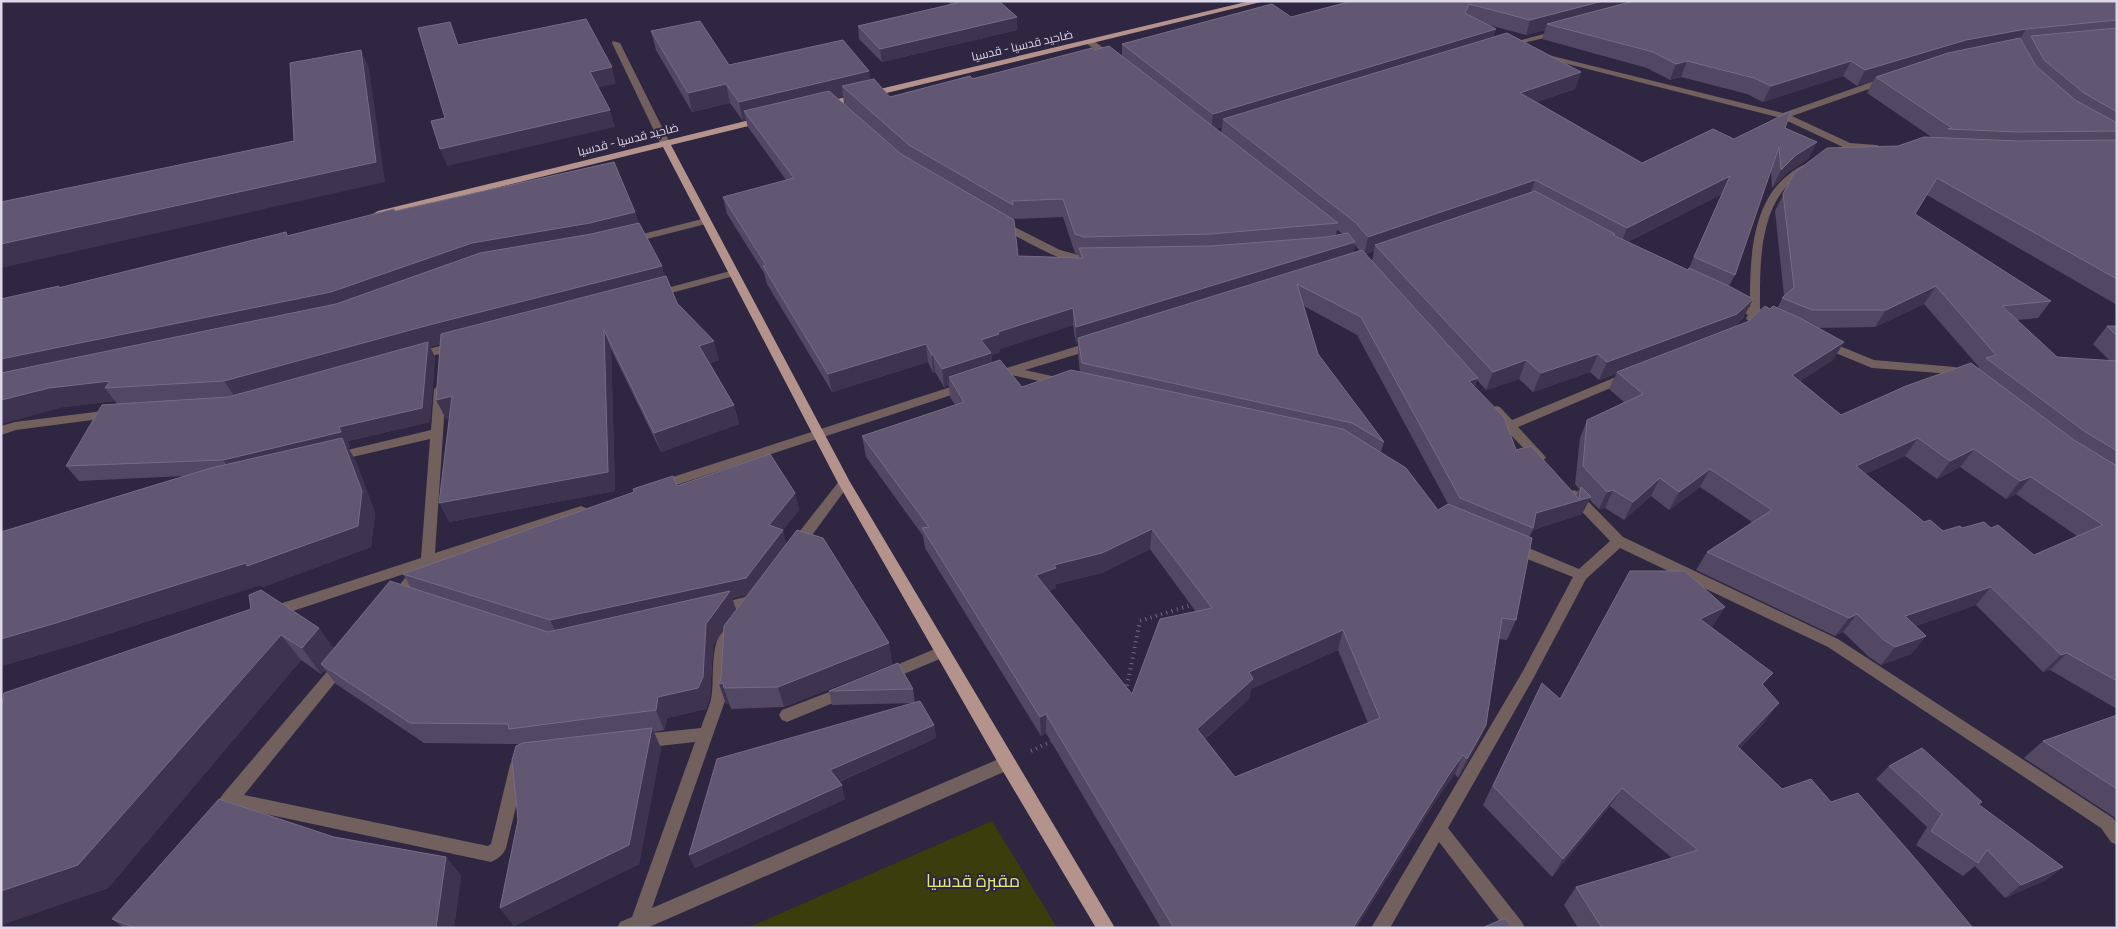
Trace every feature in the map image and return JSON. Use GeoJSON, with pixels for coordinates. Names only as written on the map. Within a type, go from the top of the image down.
{"type":"FeatureCollection","features":[{"type":"Feature","properties":{"kind":"main road","name":"ضاحيد قدسيا - قدسيا"},"geometry":{"type":"LineString","coordinates":[[816,107],[838,106],[1261,1]]}},
{"type":"Feature","properties":{"kind":"main road","name":"ضاحيد قدسيا - قدسيا"},"geometry":{"type":"LineString","coordinates":[[370,216],[769,118]]}},
{"type":"Feature","properties":{"kind":"main road"},"geometry":{"type":"LineString","coordinates":[[665,143],[844,483],[1007,763],[1106,928]]}},
{"type":"Feature","properties":{"kind":"street"},"geometry":{"type":"LineString","coordinates":[[1496,48],[1571,29]]}},
{"type":"Feature","properties":{"kind":"street"},"geometry":{"type":"LineString","coordinates":[[1090,42],[1120,65]]}},
{"type":"Feature","properties":{"kind":"street"},"geometry":{"type":"LineString","coordinates":[[616,43],[665,143]]}},
{"type":"Feature","properties":{"kind":"street"},"geometry":{"type":"LineString","coordinates":[[1506,45],[1784,116],[1848,146],[1888,148]]}},
{"type":"Feature","properties":{"kind":"street"},"geometry":{"type":"LineString","coordinates":[[1784,116],[1894,78]]}},
{"type":"Feature","properties":{"kind":"street"},"geometry":{"type":"LineString","coordinates":[[1832,153],[1848,146]]}},
{"type":"Feature","properties":{"kind":"street"},"geometry":{"type":"LineString","coordinates":[[1744,325],[1755,314],[1755,262],[1766,214],[1780,187],[1815,160]]}},
{"type":"Feature","properties":{"kind":"street"},"geometry":{"type":"LineString","coordinates":[[989,216],[1038,245],[1082,261],[1102,260]]}},
{"type":"Feature","properties":{"kind":"street"},"geometry":{"type":"LineString","coordinates":[[615,244],[706,221]]}},
{"type":"Feature","properties":{"kind":"street"},"geometry":{"type":"LineString","coordinates":[[640,298],[734,274]]}},
{"type":"Feature","properties":{"kind":"street"},"geometry":{"type":"LineString","coordinates":[[1721,298],[1782,326]]}},
{"type":"Feature","properties":{"kind":"street"},"geometry":{"type":"LineString","coordinates":[[642,492],[1105,341]]}},
{"type":"Feature","properties":{"kind":"street"},"geometry":{"type":"LineString","coordinates":[[1818,341],[1872,364],[1955,371],[1979,388]]}},
{"type":"Feature","properties":{"kind":"street"},"geometry":{"type":"LineString","coordinates":[[406,359],[443,354],[462,344]]}},
{"type":"Feature","properties":{"kind":"street"},"geometry":{"type":"LineString","coordinates":[[1010,371],[1077,386]]}},
{"type":"Feature","properties":{"kind":"street"},"geometry":{"type":"LineString","coordinates":[[1509,426],[1636,373]]}},
{"type":"Feature","properties":{"kind":"street"},"geometry":{"type":"LineString","coordinates":[[388,609],[405,595],[428,560],[441,377]]}},
{"type":"Feature","properties":{"kind":"street"},"geometry":{"type":"LineString","coordinates":[[1490,404],[1550,469]]}},
{"type":"Feature","properties":{"kind":"street"},"geometry":{"type":"LineString","coordinates":[[1,431],[15,426],[123,413]]}},
{"type":"Feature","properties":{"kind":"street"},"geometry":{"type":"LineString","coordinates":[[321,460],[437,433]]}},
{"type":"Feature","properties":{"kind":"street"},"geometry":{"type":"LineString","coordinates":[[791,554],[844,483]]}},
{"type":"Feature","properties":{"kind":"street"},"geometry":{"type":"LineString","coordinates":[[1563,483],[1618,541],[1833,643],[2106,823],[2117,836]]}},
{"type":"Feature","properties":{"kind":"street"},"geometry":{"type":"LineString","coordinates":[[259,616],[596,507]]}},
{"type":"Feature","properties":{"kind":"street"},"geometry":{"type":"LineString","coordinates":[[1380,928],[1528,675],[1581,575],[1618,541]]}},
{"type":"Feature","properties":{"kind":"street"},"geometry":{"type":"LineString","coordinates":[[1502,543],[1581,575]]}},
{"type":"Feature","properties":{"kind":"street"},"geometry":{"type":"LineString","coordinates":[[632,925],[707,734],[719,698],[722,645],[767,585]]}},
{"type":"Feature","properties":{"kind":"street"},"geometry":{"type":"LineString","coordinates":[[708,611],[756,600]]}},
{"type":"Feature","properties":{"kind":"street"},"geometry":{"type":"LineString","coordinates":[[787,715],[942,652]]}},
{"type":"Feature","properties":{"kind":"street"},"geometry":{"type":"LineString","coordinates":[[206,830],[229,799],[350,655]]}},
{"type":"Feature","properties":{"kind":"street"},"geometry":{"type":"LineString","coordinates":[[629,743],[707,734]]}},
{"type":"Feature","properties":{"kind":"street"},"geometry":{"type":"LineString","coordinates":[[229,799],[491,854],[498,848],[519,761],[531,754]]}},
{"type":"Feature","properties":{"kind":"street"},"geometry":{"type":"LineString","coordinates":[[632,925],[1007,763]]}},
{"type":"Feature","properties":{"kind":"street"},"geometry":{"type":"LineString","coordinates":[[1438,828],[1516,928]]}},
{"type":"Feature","properties":{"kind":"path"},"geometry":{"type":"LineString","coordinates":[[1125,698],[1140,621],[1196,603]]}},
{"type":"Feature","properties":{"kind":"path"},"geometry":{"type":"LineString","coordinates":[[1007,763],[1060,737]]}},
{"type":"Feature","properties":{"kind":"green space","name":"مقبرة قدسيا"},"geometry":{"type":"Polygon","coordinates":[[[992,821],[1057,928],[747,928],[992,821]]]}},
{"type":"Feature","properties":{"kind":"building"},"geometry":{"type":"Polygon","coordinates":[[[955,1],[999,1],[1017,17],[880,49],[858,26],[957,3],[955,1]]]}},
{"type":"Feature","properties":{"kind":"building"},"geometry":{"type":"Polygon","coordinates":[[[1352,1],[1603,1],[1530,20],[1469,4],[1465,13],[1496,29],[1213,114],[1122,44],[1272,4],[1291,17],[1352,1]]]}},
{"type":"Feature","properties":{"kind":"building"},"geometry":{"type":"Polygon","coordinates":[[[1634,1],[2117,1],[2117,20],[2026,29],[1966,40],[1865,70],[1851,61],[1771,86],[1754,78],[1687,61],[1676,64],[1653,52],[1547,24],[1634,1]]]}},
{"type":"Feature","properties":{"kind":"building"},"geometry":{"type":"Polygon","coordinates":[[[586,19],[612,67],[590,72],[610,110],[440,149],[431,121],[445,118],[418,28],[450,22],[458,45],[586,19]]]}},
{"type":"Feature","properties":{"kind":"building"},"geometry":{"type":"Polygon","coordinates":[[[700,21],[729,65],[843,40],[869,71],[739,102],[726,84],[688,93],[651,31],[700,21]]]}},
{"type":"Feature","properties":{"kind":"building"},"geometry":{"type":"Polygon","coordinates":[[[2117,28],[2117,112],[2084,93],[2044,60],[2031,36],[2117,28]]]}},
{"type":"Feature","properties":{"kind":"building"},"geometry":{"type":"Polygon","coordinates":[[[1507,33],[1581,72],[1520,93],[1642,163],[1713,129],[1734,139],[1791,111],[1785,128],[1817,142],[1796,155],[1781,170],[1779,147],[1735,275],[1694,257],[1730,176],[1627,228],[1535,180],[1368,237],[1356,223],[1223,119],[1507,33]]]}},
{"type":"Feature","properties":{"kind":"building"},"geometry":{"type":"Polygon","coordinates":[[[2020,38],[2036,66],[2075,100],[2117,123],[2117,131],[2018,132],[1948,129],[1952,128],[1876,77],[1948,53],[2020,38]]]}},
{"type":"Feature","properties":{"kind":"building"},"geometry":{"type":"Polygon","coordinates":[[[1109,46],[1338,223],[1211,234],[1084,237],[1075,234],[1063,199],[1012,201],[1013,205],[909,145],[842,86],[874,79],[890,97],[970,76],[973,79],[1092,48],[1094,50],[1109,46]]]}},
{"type":"Feature","properties":{"kind":"building"},"geometry":{"type":"Polygon","coordinates":[[[361,50],[376,162],[1,244],[1,202],[294,141],[290,63],[361,50]]]}},
{"type":"Feature","properties":{"kind":"building"},"geometry":{"type":"Polygon","coordinates":[[[829,91],[901,154],[1014,220],[1018,256],[1083,258],[1079,248],[1211,246],[1327,237],[1348,233],[1355,242],[1076,327],[1073,308],[998,332],[999,334],[981,340],[991,353],[942,369],[926,344],[828,374],[763,266],[766,265],[723,197],[794,178],[744,111],[829,91]]]}},
{"type":"Feature","properties":{"kind":"building"},"geometry":{"type":"Polygon","coordinates":[[[1924,137],[2018,141],[2117,140],[2117,279],[1937,178],[1915,214],[2051,301],[2002,306],[2057,357],[2117,361],[2117,451],[2084,431],[1986,358],[1996,355],[1936,286],[1886,310],[1812,310],[1782,298],[1794,287],[1783,194],[1794,173],[1827,148],[1898,146],[1924,137]]]}},
{"type":"Feature","properties":{"kind":"building"},"geometry":{"type":"Polygon","coordinates":[[[614,162],[635,212],[590,223],[472,243],[331,292],[1,359],[1,299],[59,286],[58,288],[286,232],[287,236],[394,209],[395,211],[614,162]]]}},
{"type":"Feature","properties":{"kind":"building"},"geometry":{"type":"Polygon","coordinates":[[[1535,191],[1615,234],[1613,235],[1688,270],[1689,268],[1731,287],[1753,299],[1737,314],[1607,362],[1598,354],[1541,373],[1526,360],[1493,372],[1375,245],[1535,191]]]}},
{"type":"Feature","properties":{"kind":"building"},"geometry":{"type":"Polygon","coordinates":[[[639,223],[662,266],[429,325],[224,381],[105,388],[110,381],[49,388],[1,400],[1,373],[336,304],[480,253],[591,234],[639,223]]]}},
{"type":"Feature","properties":{"kind":"building"},"geometry":{"type":"Polygon","coordinates":[[[1362,250],[1478,378],[1469,381],[1504,417],[1516,450],[1531,446],[1579,499],[1581,487],[1591,497],[1536,513],[1533,528],[1460,498],[1361,317],[1297,284],[1318,354],[1384,442],[1352,423],[1082,363],[1078,338],[1362,250]]]}},
{"type":"Feature","properties":{"kind":"building"},"geometry":{"type":"Polygon","coordinates":[[[666,276],[677,303],[714,341],[699,346],[734,405],[654,433],[604,330],[608,472],[439,503],[452,396],[436,400],[441,334],[666,276]]]}},
{"type":"Feature","properties":{"kind":"building"},"geometry":{"type":"Polygon","coordinates":[[[1765,306],[1770,309],[1773,306],[1800,318],[1844,342],[1792,375],[1841,415],[1906,386],[1971,363],[2074,440],[2117,466],[2117,681],[2067,653],[2061,655],[1991,587],[1905,616],[1926,636],[1895,647],[1884,640],[1857,614],[1849,618],[1707,552],[1772,510],[1710,469],[1679,492],[1660,478],[1633,502],[1613,490],[1607,492],[1583,466],[1587,420],[1643,394],[1617,372],[1747,322],[1765,306]],[[1918,438],[1856,466],[1924,522],[1930,520],[1943,531],[1984,522],[1991,528],[1998,525],[2034,555],[2103,525],[2031,477],[2020,481],[1974,449],[1950,461],[1918,438]]]}},
{"type":"Feature","properties":{"kind":"building"},"geometry":{"type":"Polygon","coordinates":[[[2107,326],[2117,326],[2117,336],[2107,326]]]}},
{"type":"Feature","properties":{"kind":"building"},"geometry":{"type":"Polygon","coordinates":[[[428,342],[422,408],[339,427],[341,432],[223,460],[66,466],[102,405],[228,397],[428,342]]]}},
{"type":"Feature","properties":{"kind":"building"},"geometry":{"type":"Polygon","coordinates":[[[1000,360],[1022,387],[1071,370],[1343,429],[1406,468],[1438,510],[1448,504],[1532,538],[1516,620],[1502,618],[1486,725],[1467,759],[1463,755],[1448,776],[1353,928],[1174,928],[1046,714],[1040,717],[922,528],[929,527],[862,436],[964,402],[949,377],[1000,360]],[[1152,529],[1102,553],[1054,565],[1056,568],[1036,575],[1132,694],[1160,619],[1212,608],[1152,529]],[[1343,630],[1249,672],[1253,679],[1197,729],[1235,777],[1380,718],[1343,630]]]}},
{"type":"Feature","properties":{"kind":"building"},"geometry":{"type":"Polygon","coordinates":[[[342,438],[362,491],[358,526],[247,566],[246,563],[1,639],[1,532],[211,468],[342,438]]]}},
{"type":"Feature","properties":{"kind":"building"},"geometry":{"type":"Polygon","coordinates":[[[770,454],[795,493],[769,525],[783,530],[746,578],[550,620],[403,574],[634,492],[633,489],[673,476],[677,486],[770,454]]]}},
{"type":"Feature","properties":{"kind":"building"},"geometry":{"type":"Polygon","coordinates":[[[797,530],[823,538],[889,643],[778,687],[724,688],[723,683],[719,684],[724,626],[797,530]]]}},
{"type":"Feature","properties":{"kind":"building"},"geometry":{"type":"Polygon","coordinates":[[[1630,571],[1685,571],[1725,607],[1700,619],[1773,673],[1762,684],[1779,703],[1737,746],[1782,789],[1811,779],[1831,802],[1858,793],[1973,928],[1602,928],[1576,887],[1698,850],[1622,788],[1563,859],[1493,786],[1542,683],[1560,699],[1630,571]]]}},
{"type":"Feature","properties":{"kind":"building"},"geometry":{"type":"Polygon","coordinates":[[[390,581],[548,632],[730,591],[706,624],[703,677],[698,688],[658,697],[656,710],[509,729],[508,724],[410,723],[321,664],[390,581]]]}},
{"type":"Feature","properties":{"kind":"building"},"geometry":{"type":"Polygon","coordinates":[[[261,590],[319,628],[302,648],[281,635],[78,865],[1,891],[1,709],[4,693],[251,609],[249,595],[261,590]]]}},
{"type":"Feature","properties":{"kind":"building"},"geometry":{"type":"Polygon","coordinates":[[[898,663],[913,689],[829,691],[898,663]]]}},
{"type":"Feature","properties":{"kind":"building"},"geometry":{"type":"Polygon","coordinates":[[[920,701],[934,725],[830,770],[842,785],[689,855],[717,759],[920,701]]]}},
{"type":"Feature","properties":{"kind":"building"},"geometry":{"type":"Polygon","coordinates":[[[2117,715],[2117,789],[2043,741],[2117,715]]]}},
{"type":"Feature","properties":{"kind":"building"},"geometry":{"type":"Polygon","coordinates":[[[652,728],[629,845],[500,908],[518,820],[512,760],[516,746],[523,743],[652,728]]]}},
{"type":"Feature","properties":{"kind":"building"},"geometry":{"type":"Polygon","coordinates":[[[1922,748],[1982,802],[1978,804],[2063,867],[2021,885],[1987,850],[1978,863],[1931,831],[1942,814],[1889,766],[1922,748]]]}},
{"type":"Feature","properties":{"kind":"building"},"geometry":{"type":"Polygon","coordinates":[[[219,799],[334,837],[446,857],[436,928],[136,928],[112,919],[219,799]]]}},
{"type":"Feature","properties":{"kind":"building"},"geometry":{"type":"Polygon","coordinates":[[[1505,918],[1512,928],[1482,928],[1505,918]]]}}]}
